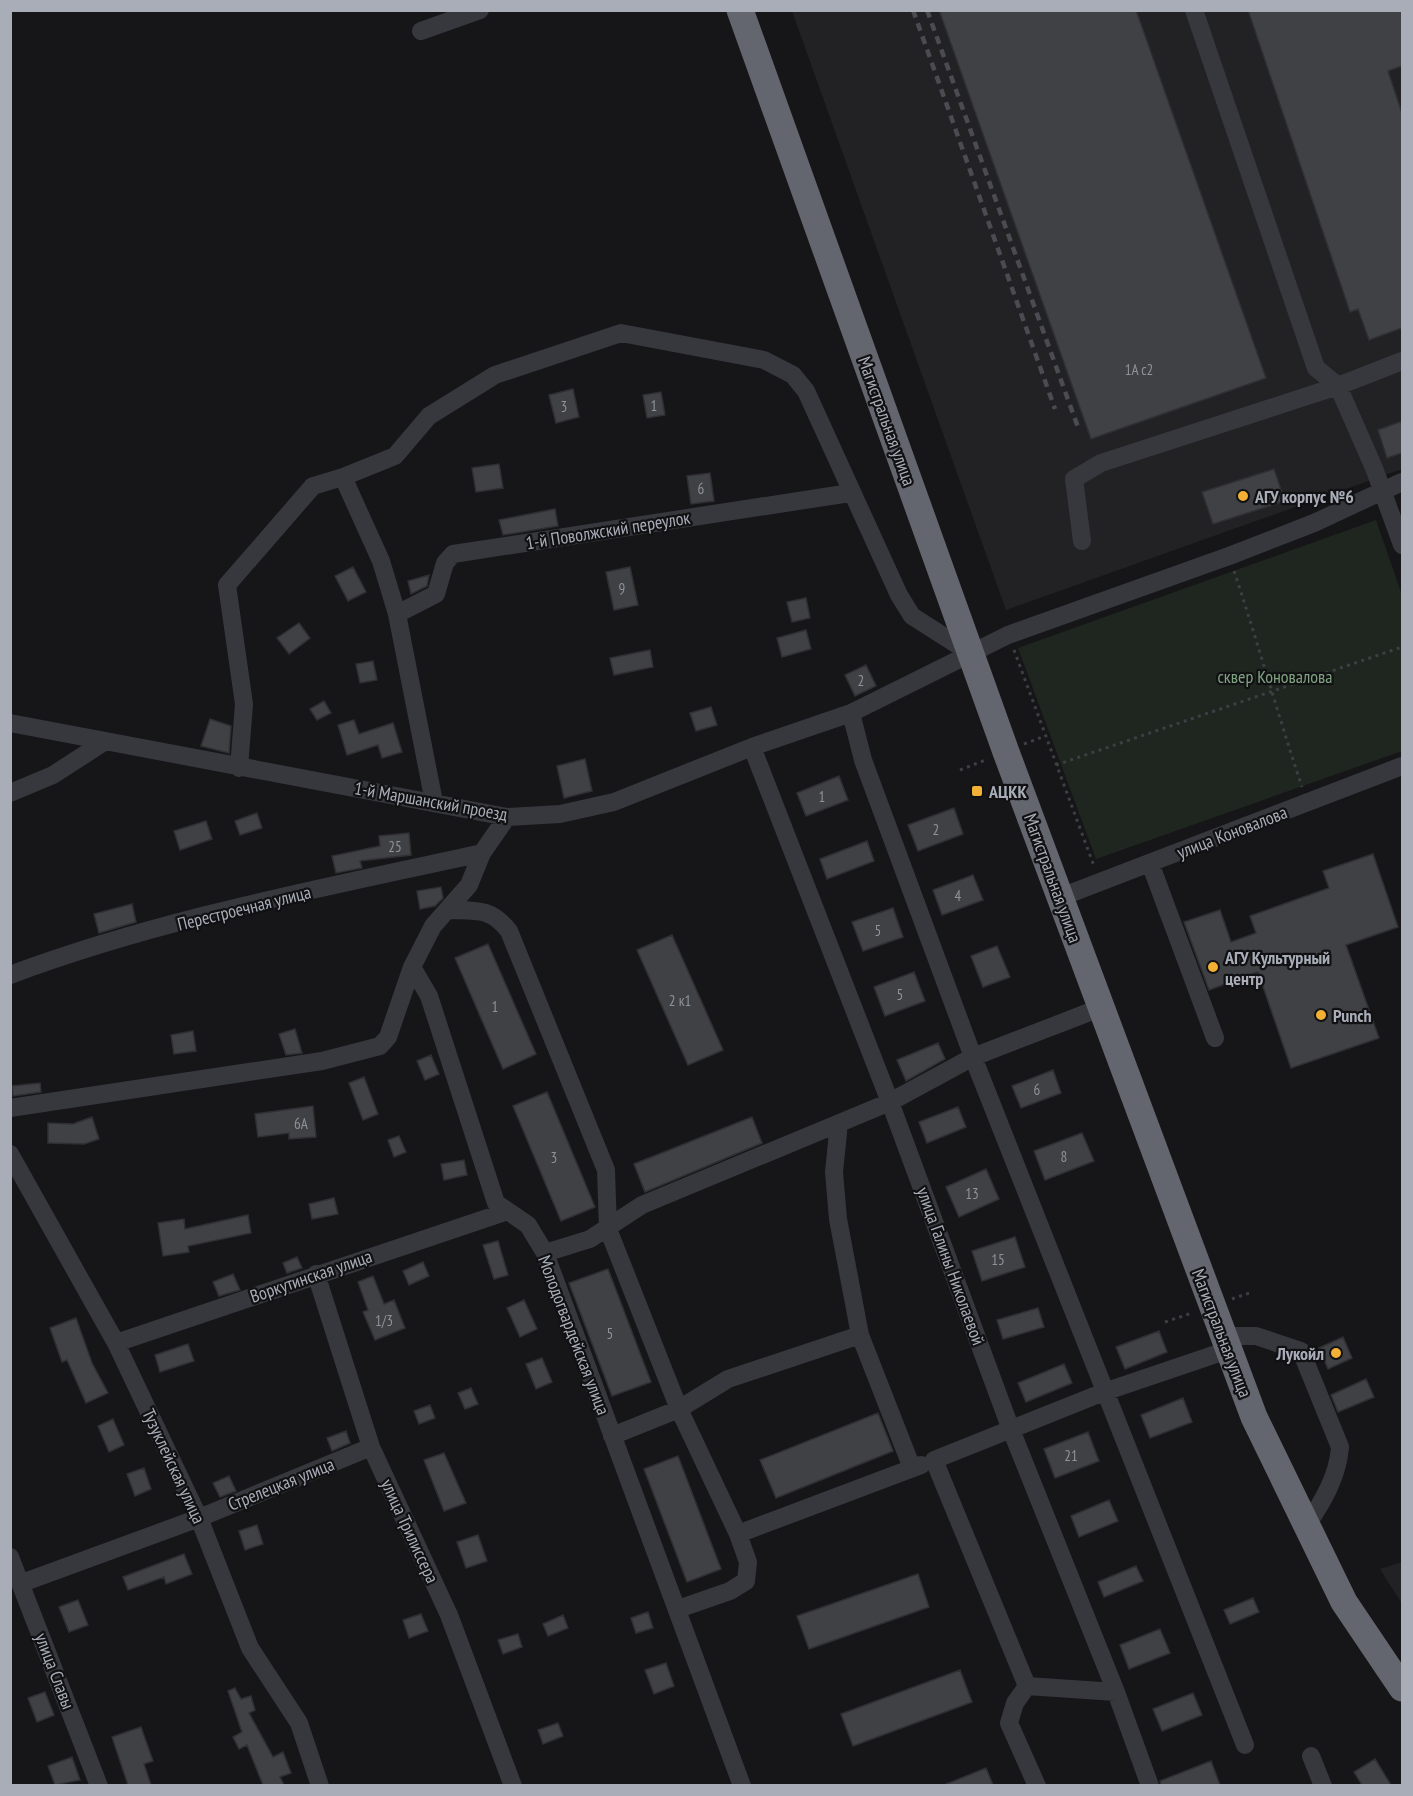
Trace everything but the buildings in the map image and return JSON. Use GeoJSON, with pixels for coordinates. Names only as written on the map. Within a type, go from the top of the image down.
{"type":"FeatureCollection","features":[{"type":"Feature","properties":{"kind":"highway","name":"Магистральная улица"},"geometry":{"type":"LineString","coordinates":[[740,10],[970,653],[1185,1239],[1254,1417],[1344,1602],[1402,1688]]}},
{"type":"Feature","properties":{"kind":"street"},"geometry":{"type":"LineString","coordinates":[[421,32],[480,10]]}},
{"type":"Feature","properties":{"kind":"street"},"geometry":{"type":"LineString","coordinates":[[1194,10],[1316,368],[1338,386],[1382,490],[1402,545]]}},
{"type":"Feature","properties":{"kind":"street"},"geometry":{"type":"LineString","coordinates":[[239,768],[244,704],[227,585],[313,486],[343,477],[395,456],[429,416],[495,375],[621,333],[764,360],[793,375],[806,391],[850,493],[899,596],[912,616],[970,653]]}},
{"type":"Feature","properties":{"kind":"street"},"geometry":{"type":"LineString","coordinates":[[1082,541],[1074,479],[1101,463],[1338,386],[1402,361]]}},
{"type":"Feature","properties":{"kind":"street"},"geometry":{"type":"LineString","coordinates":[[343,477],[381,561],[397,614],[434,802]]}},
{"type":"Feature","properties":{"kind":"street","name":"1-й Маршанский проезд"},"geometry":{"type":"LineString","coordinates":[[10,723],[507,817],[560,814],[614,802],[752,747],[851,713],[1008,635],[1314,523],[1402,482]]}},
{"type":"Feature","properties":{"kind":"street","name":"1-й Поволжский переулок"},"geometry":{"type":"LineString","coordinates":[[397,614],[436,594],[445,563],[453,554],[850,493]]}},
{"type":"Feature","properties":{"kind":"street"},"geometry":{"type":"LineString","coordinates":[[851,713],[863,760],[973,1057],[1245,1745]]}},
{"type":"Feature","properties":{"kind":"street"},"geometry":{"type":"LineString","coordinates":[[10,793],[53,775],[104,742]]}},
{"type":"Feature","properties":{"kind":"street","name":"улица Галины Николаевой"},"geometry":{"type":"LineString","coordinates":[[752,747],[890,1102],[1010,1427],[1116,1692],[1150,1785]]}},
{"type":"Feature","properties":{"kind":"street","name":"улица Коновалова"},"geometry":{"type":"LineString","coordinates":[[1061,897],[1402,766]]}},
{"type":"Feature","properties":{"kind":"street"},"geometry":{"type":"LineString","coordinates":[[10,1108],[322,1061],[380,1046],[388,1037],[412,967],[433,926],[470,885],[482,853],[507,817]]}},
{"type":"Feature","properties":{"kind":"street","name":"Перестроечная улица"},"geometry":{"type":"LineString","coordinates":[[10,975],[75,951],[272,900],[482,853]]}},
{"type":"Feature","properties":{"kind":"street"},"geometry":{"type":"LineString","coordinates":[[1150,863],[1215,1038]]}},
{"type":"Feature","properties":{"kind":"street"},"geometry":{"type":"LineString","coordinates":[[448,910],[484,911],[499,918],[509,931],[606,1170],[608,1229],[679,1409],[738,1534],[748,1562],[746,1581],[730,1591],[678,1609]]}},
{"type":"Feature","properties":{"kind":"street","name":"Молодогвардейская улица"},"geometry":{"type":"LineString","coordinates":[[412,967],[429,996],[496,1203],[528,1225],[545,1253],[742,1785]]}},
{"type":"Feature","properties":{"kind":"street"},"geometry":{"type":"LineString","coordinates":[[545,1253],[590,1239],[642,1205],[890,1102],[973,1057],[1101,1008]]}},
{"type":"Feature","properties":{"kind":"street"},"geometry":{"type":"LineString","coordinates":[[839,1123],[835,1184],[838,1219],[860,1335],[912,1468]]}},
{"type":"Feature","properties":{"kind":"street","name":"Тузуклейская улица"},"geometry":{"type":"LineString","coordinates":[[10,1154],[116,1343],[199,1518],[250,1648],[299,1723],[320,1785]]}},
{"type":"Feature","properties":{"kind":"street","name":"Воркутинская улица"},"geometry":{"type":"LineString","coordinates":[[116,1343],[508,1211]]}},
{"type":"Feature","properties":{"kind":"street","name":"улица Трилиссера"},"geometry":{"type":"LineString","coordinates":[[316,1274],[371,1447],[449,1615],[513,1785]]}},
{"type":"Feature","properties":{"kind":"street"},"geometry":{"type":"LineString","coordinates":[[612,1436],[679,1409],[728,1379],[860,1335]]}},
{"type":"Feature","properties":{"kind":"street"},"geometry":{"type":"LineString","coordinates":[[738,1534],[934,1460],[1010,1427],[1226,1343],[1256,1336],[1301,1351],[1340,1447],[1339,1461],[1327,1495],[1307,1526]]}},
{"type":"Feature","properties":{"kind":"street","name":"Стрелецкая улица"},"geometry":{"type":"LineString","coordinates":[[22,1583],[199,1518],[371,1447]]}},
{"type":"Feature","properties":{"kind":"street"},"geometry":{"type":"LineString","coordinates":[[934,1460],[1027,1686]]}},
{"type":"Feature","properties":{"kind":"street","name":"улица Славы"},"geometry":{"type":"LineString","coordinates":[[10,1557],[99,1785]]}},
{"type":"Feature","properties":{"kind":"street"},"geometry":{"type":"LineString","coordinates":[[1027,1686],[1116,1692]]}},
{"type":"Feature","properties":{"kind":"street"},"geometry":{"type":"LineString","coordinates":[[1027,1686],[1015,1703],[1009,1723],[1037,1785]]}},
{"type":"Feature","properties":{"kind":"street"},"geometry":{"type":"LineString","coordinates":[[1311,1756],[1323,1785]]}},
{"type":"Feature","properties":{"kind":"path"},"geometry":{"type":"LineString","coordinates":[[1229,556],[1264,659],[1270,692],[1307,803]]}},
{"type":"Feature","properties":{"kind":"path"},"geometry":{"type":"LineString","coordinates":[[1008,635],[1100,882]]}},
{"type":"Feature","properties":{"kind":"path"},"geometry":{"type":"LineString","coordinates":[[1056,765],[1402,646]]}},
{"type":"Feature","properties":{"kind":"shaded area"},"geometry":{"type":"Polygon","coordinates":[[[792,11],[1402,11],[1402,469],[1006,610],[792,11]]]}},
{"type":"Feature","properties":{"kind":"shaded area"},"geometry":{"type":"Polygon","coordinates":[[[1402,1562],[1402,1604],[1380,1569],[1402,1562]]]}},
{"type":"Feature","properties":{"kind":"green space","name":"сквер Коновалова"},"geometry":{"type":"Polygon","coordinates":[[[1376,520],[1402,595],[1402,751],[1096,859],[1018,648],[1376,520]]]}},
{"type":"Feature","properties":{"kind":"railway"},"geometry":{"type":"LineString","coordinates":[[913,10],[1055,409]]}},
{"type":"Feature","properties":{"kind":"railway"},"geometry":{"type":"LineString","coordinates":[[927,10],[1079,430]]}},
{"type":"Feature","properties":{"kind":"place","name":"АГУ корпус №6"},"geometry":{"type":"Point","coordinates":[1243,496]}},
{"type":"Feature","properties":{"kind":"place","name":"АЦКК"},"geometry":{"type":"Point","coordinates":[977,791]}},
{"type":"Feature","properties":{"kind":"place","name":"АГУ Культурный центр"},"geometry":{"type":"Point","coordinates":[1213,967]}},
{"type":"Feature","properties":{"kind":"place","name":"Punch"},"geometry":{"type":"Point","coordinates":[1321,1015]}},
{"type":"Feature","properties":{"kind":"place","name":"Лукойл"},"geometry":{"type":"Point","coordinates":[1336,1353]}}]}
